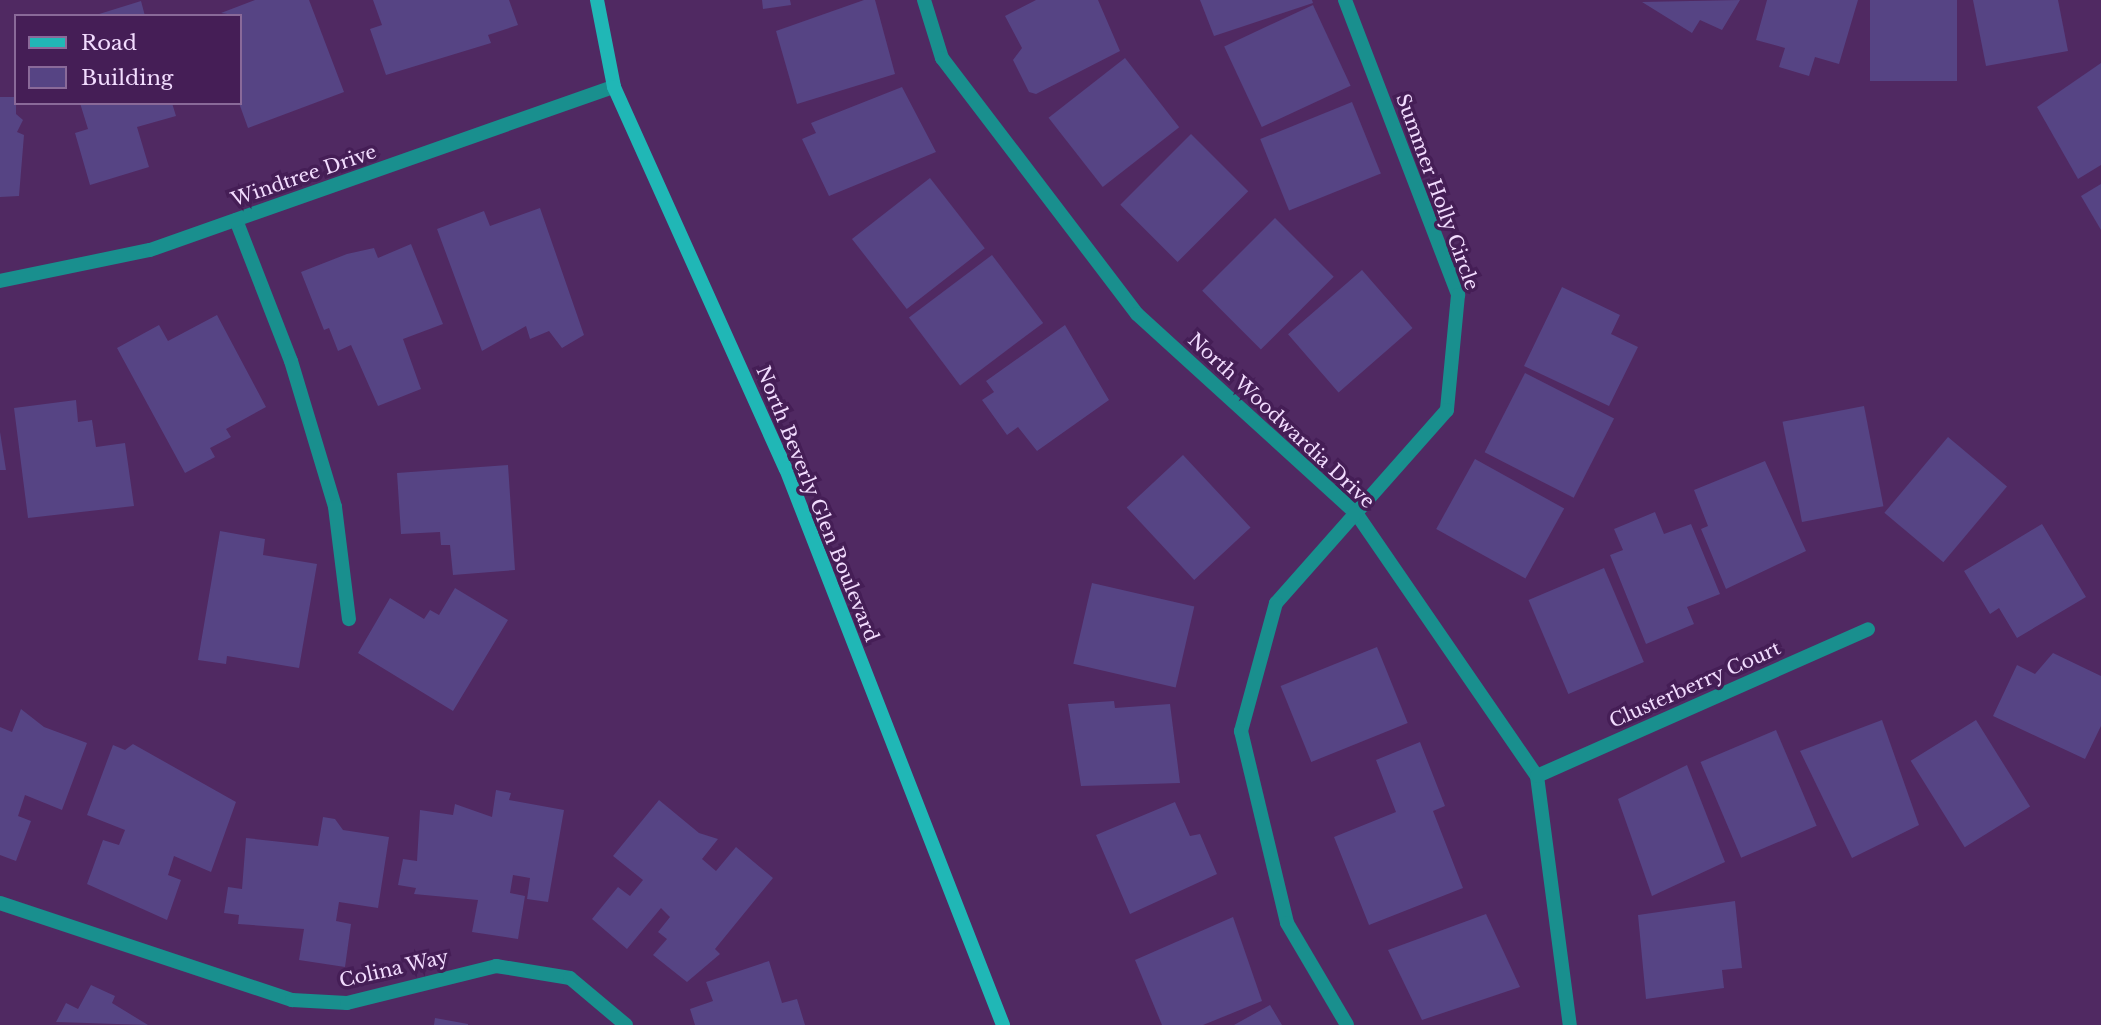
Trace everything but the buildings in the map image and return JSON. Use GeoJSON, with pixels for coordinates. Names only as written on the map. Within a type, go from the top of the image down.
{"type":"FeatureCollection","features":[{"type":"Feature","properties":{"kind":"main road","name":"North Beverly Glen Boulevard"},"geometry":{"type":"LineString","coordinates":[[597,0],[614,87],[786,469],[1003,1025]]}},
{"type":"Feature","properties":{"kind":"street","name":"North Woodwardia Drive"},"geometry":{"type":"LineString","coordinates":[[925,0],[942,58],[1137,314],[1356,513],[1537,776],[1570,1025]]}},
{"type":"Feature","properties":{"kind":"street","name":"Summer Holly Circle"},"geometry":{"type":"LineString","coordinates":[[1345,0],[1458,295],[1447,410],[1276,603],[1241,730],[1287,923],[1347,1025]]}},
{"type":"Feature","properties":{"kind":"street","name":"Windtree Drive"},"geometry":{"type":"LineString","coordinates":[[0,281],[150,250],[614,87]]}},
{"type":"Feature","properties":{"kind":"street"},"geometry":{"type":"LineString","coordinates":[[236,220],[291,361],[334,507],[349,619]]}},
{"type":"Feature","properties":{"kind":"street","name":"Clusterberry Court"},"geometry":{"type":"LineString","coordinates":[[1537,776],[1868,629]]}},
{"type":"Feature","properties":{"kind":"street","name":"Colina Way"},"geometry":{"type":"LineString","coordinates":[[0,903],[292,1000],[347,1003],[496,966],[570,978],[626,1025]]}}]}
